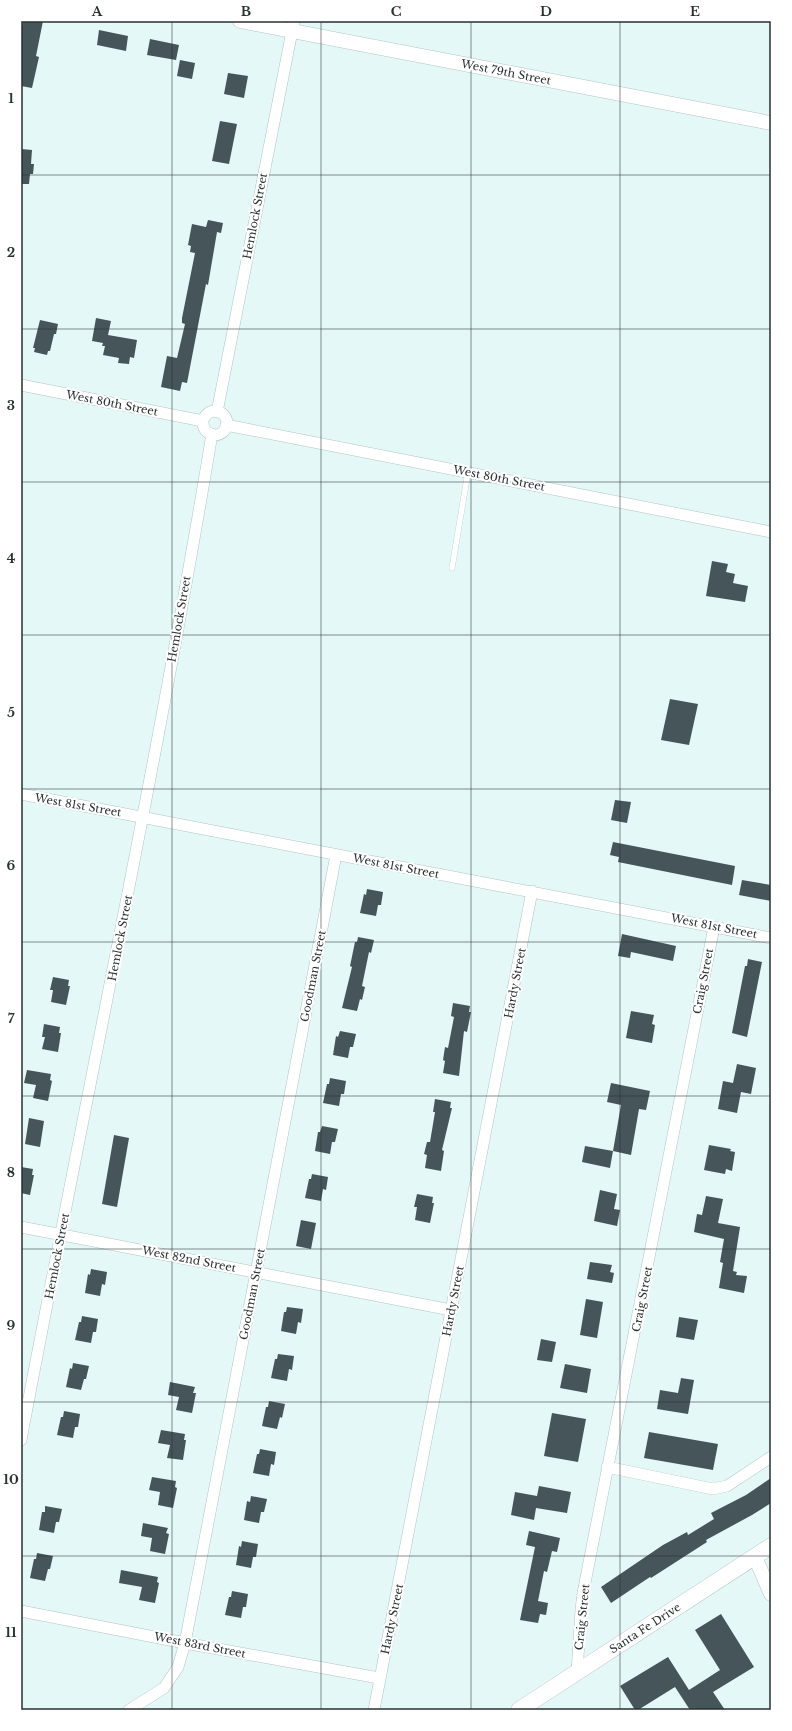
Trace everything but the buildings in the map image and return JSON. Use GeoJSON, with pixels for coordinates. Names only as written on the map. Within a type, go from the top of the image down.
{"type":"FeatureCollection","features":[{"type":"Feature","properties":{"kind":"main road","name":"Santa Fe Drive"},"geometry":{"type":"LineString","coordinates":[[527,1708],[577,1672],[771,1546]]}},
{"type":"Feature","properties":{"kind":"street","name":"West 79th Street"},"geometry":{"type":"LineString","coordinates":[[240,21],[293,26],[771,123]]}},
{"type":"Feature","properties":{"kind":"street","name":"Hemlock Street"},"geometry":{"type":"LineString","coordinates":[[217,412],[293,26]]}},
{"type":"Feature","properties":{"kind":"street","name":"West 80th Street"},"geometry":{"type":"LineString","coordinates":[[21,385],[203,421]]}},
{"type":"Feature","properties":{"kind":"street"},"geometry":{"type":"LineString","coordinates":[[217,412],[225,417],[226,425],[222,432],[212,434],[205,430],[203,421],[207,414],[217,412]]}},
{"type":"Feature","properties":{"kind":"street","name":"West 80th Street"},"geometry":{"type":"LineString","coordinates":[[226,425],[771,532]]}},
{"type":"Feature","properties":{"kind":"street","name":"Hemlock Street"},"geometry":{"type":"LineString","coordinates":[[21,1440],[60,1234],[144,817],[212,434]]}},
{"type":"Feature","properties":{"kind":"street","name":"West 81st Street"},"geometry":{"type":"LineString","coordinates":[[21,794],[771,938]]}},
{"type":"Feature","properties":{"kind":"street","name":"Goodman Street"},"geometry":{"type":"LineString","coordinates":[[129,1710],[164,1688],[178,1668],[185,1643],[336,855]]}},
{"type":"Feature","properties":{"kind":"street","name":"Hardy Street"},"geometry":{"type":"LineString","coordinates":[[374,1710],[532,892]]}},
{"type":"Feature","properties":{"kind":"street","name":"Craig Street"},"geometry":{"type":"LineString","coordinates":[[577,1672],[582,1604],[607,1467],[647,1272],[714,927]]}},
{"type":"Feature","properties":{"kind":"street","name":"West 82nd Street"},"geometry":{"type":"LineString","coordinates":[[21,1227],[256,1271],[451,1310]]}},
{"type":"Feature","properties":{"kind":"street"},"geometry":{"type":"LineString","coordinates":[[607,1467],[713,1489],[727,1486],[771,1457]]}},
{"type":"Feature","properties":{"kind":"street"},"geometry":{"type":"LineString","coordinates":[[755,1557],[771,1594]]}},
{"type":"Feature","properties":{"kind":"street","name":"West 83rd Street"},"geometry":{"type":"LineString","coordinates":[[21,1611],[185,1643],[379,1678]]}},
{"type":"Feature","properties":{"kind":"lane"},"geometry":{"type":"LineString","coordinates":[[452,568],[468,472]]}}]}
